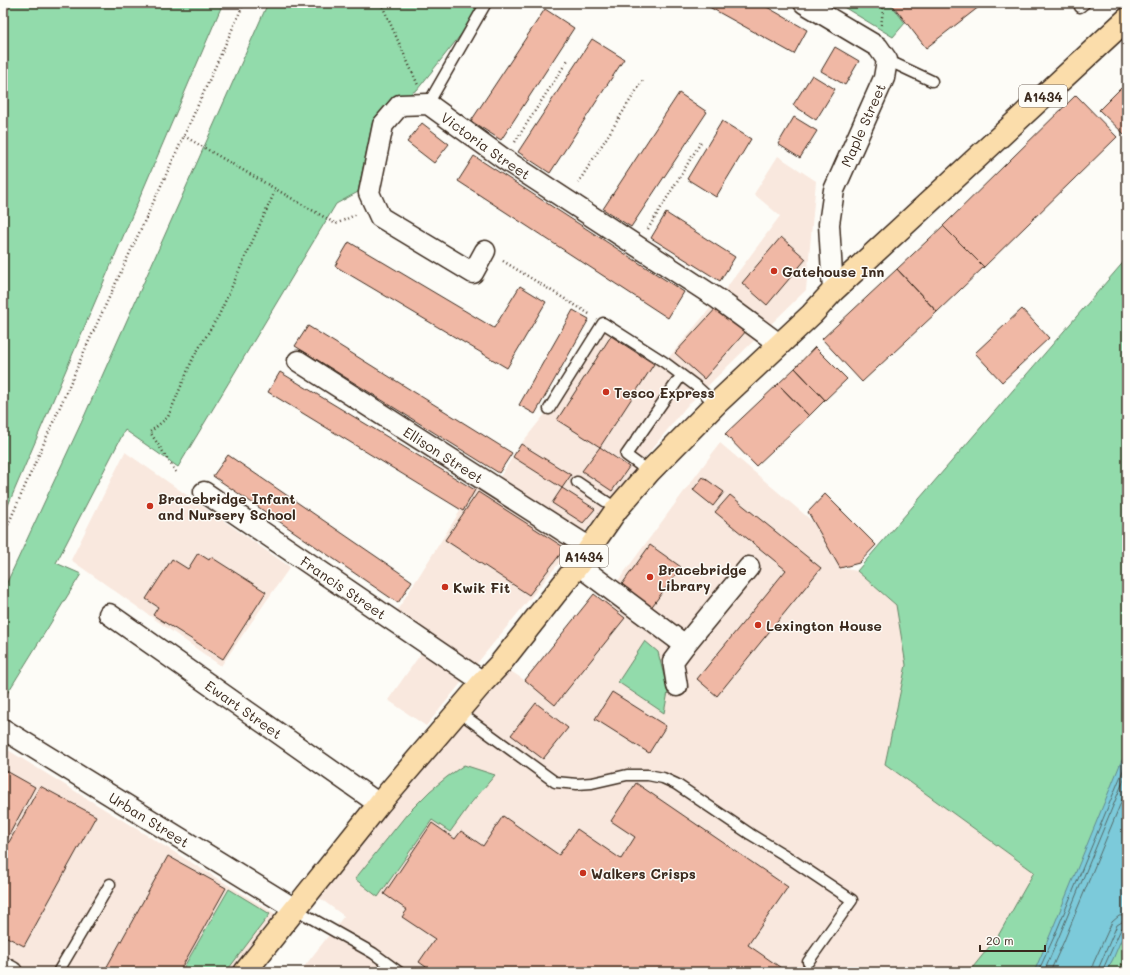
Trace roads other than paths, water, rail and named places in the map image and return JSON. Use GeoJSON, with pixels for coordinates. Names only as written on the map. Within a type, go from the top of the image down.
{"type":"FeatureCollection","features":[{"type":"Feature","properties":{"kind":"main road","name":"A1434"},"geometry":{"type":"LineString","coordinates":[[244,972],[379,804],[500,664],[584,556],[617,509],[649,472],[716,404],[812,314],[833,291],[1127,19]]}},
{"type":"Feature","properties":{"kind":"street"},"geometry":{"type":"LineString","coordinates":[[804,3],[878,47],[887,60]]}},
{"type":"Feature","properties":{"kind":"street","name":"Maple Street"},"geometry":{"type":"LineString","coordinates":[[833,291],[829,224],[834,190],[884,78],[887,60]]}},
{"type":"Feature","properties":{"kind":"street","name":"Victoria Street"},"geometry":{"type":"LineString","coordinates":[[485,251],[473,273],[380,217],[369,193],[382,125],[400,105],[428,104],[504,159],[718,299],[779,344]]}},
{"type":"Feature","properties":{"kind":"street","name":"Ellison Street"},"geometry":{"type":"LineString","coordinates":[[298,361],[584,556],[686,645]]}},
{"type":"Feature","properties":{"kind":"street","name":"Francis Street"},"geometry":{"type":"LineString","coordinates":[[204,492],[483,682]]}},
{"type":"Feature","properties":{"kind":"street"},"geometry":{"type":"LineString","coordinates":[[677,686],[673,661],[749,567]]}},
{"type":"Feature","properties":{"kind":"street","name":"Ewart Street"},"geometry":{"type":"LineString","coordinates":[[109,614],[379,804]]}},
{"type":"Feature","properties":{"kind":"street","name":"Urban Street"},"geometry":{"type":"LineString","coordinates":[[3,729],[295,909]]}},
{"type":"Feature","properties":{"kind":"street"},"geometry":{"type":"LineString","coordinates":[[3,967],[12,972]]}},
{"type":"Feature","properties":{"kind":"lane"},"geometry":{"type":"LineString","coordinates":[[428,104],[486,3]]}},
{"type":"Feature","properties":{"kind":"lane"},"geometry":{"type":"LineString","coordinates":[[887,60],[932,81]]}},
{"type":"Feature","properties":{"kind":"lane"},"geometry":{"type":"LineString","coordinates":[[549,409],[603,323],[664,362],[696,386],[716,404]]}},
{"type":"Feature","properties":{"kind":"lane"},"geometry":{"type":"LineString","coordinates":[[649,472],[626,455],[681,376]]}},
{"type":"Feature","properties":{"kind":"lane"},"geometry":{"type":"LineString","coordinates":[[578,482],[617,509]]}},
{"type":"Feature","properties":{"kind":"lane"},"geometry":{"type":"LineString","coordinates":[[459,712],[555,782],[577,784],[592,783],[627,775],[648,775],[663,778],[676,784],[852,900],[808,962]]}},
{"type":"Feature","properties":{"kind":"lane"},"geometry":{"type":"LineString","coordinates":[[58,972],[110,884]]}},
{"type":"Feature","properties":{"kind":"lane"},"geometry":{"type":"LineString","coordinates":[[295,909],[373,953],[399,972]]}},
{"type":"Feature","properties":{"kind":"water"},"geometry":{"type":"Polygon","coordinates":[[[1127,752],[1127,926],[1106,972],[1034,972],[1121,762],[1127,752]]]}},
{"type":"Feature","properties":{"kind":"place","name":"Gatehouse Inn"},"geometry":{"type":"Point","coordinates":[774,271]}},
{"type":"Feature","properties":{"kind":"place","name":"Tesco Express"},"geometry":{"type":"Point","coordinates":[606,392]}},
{"type":"Feature","properties":{"kind":"place","name":"Bracebridge Infant and Nursery School"},"geometry":{"type":"Point","coordinates":[150,506]}},
{"type":"Feature","properties":{"kind":"place","name":"Bracebridge Library"},"geometry":{"type":"Point","coordinates":[650,577]}},
{"type":"Feature","properties":{"kind":"place","name":"Kwik Fit"},"geometry":{"type":"Point","coordinates":[445,587]}},
{"type":"Feature","properties":{"kind":"place","name":"Lexington House"},"geometry":{"type":"Point","coordinates":[758,625]}},
{"type":"Feature","properties":{"kind":"place","name":"Walkers Crisps"},"geometry":{"type":"Point","coordinates":[583,873]}}]}
